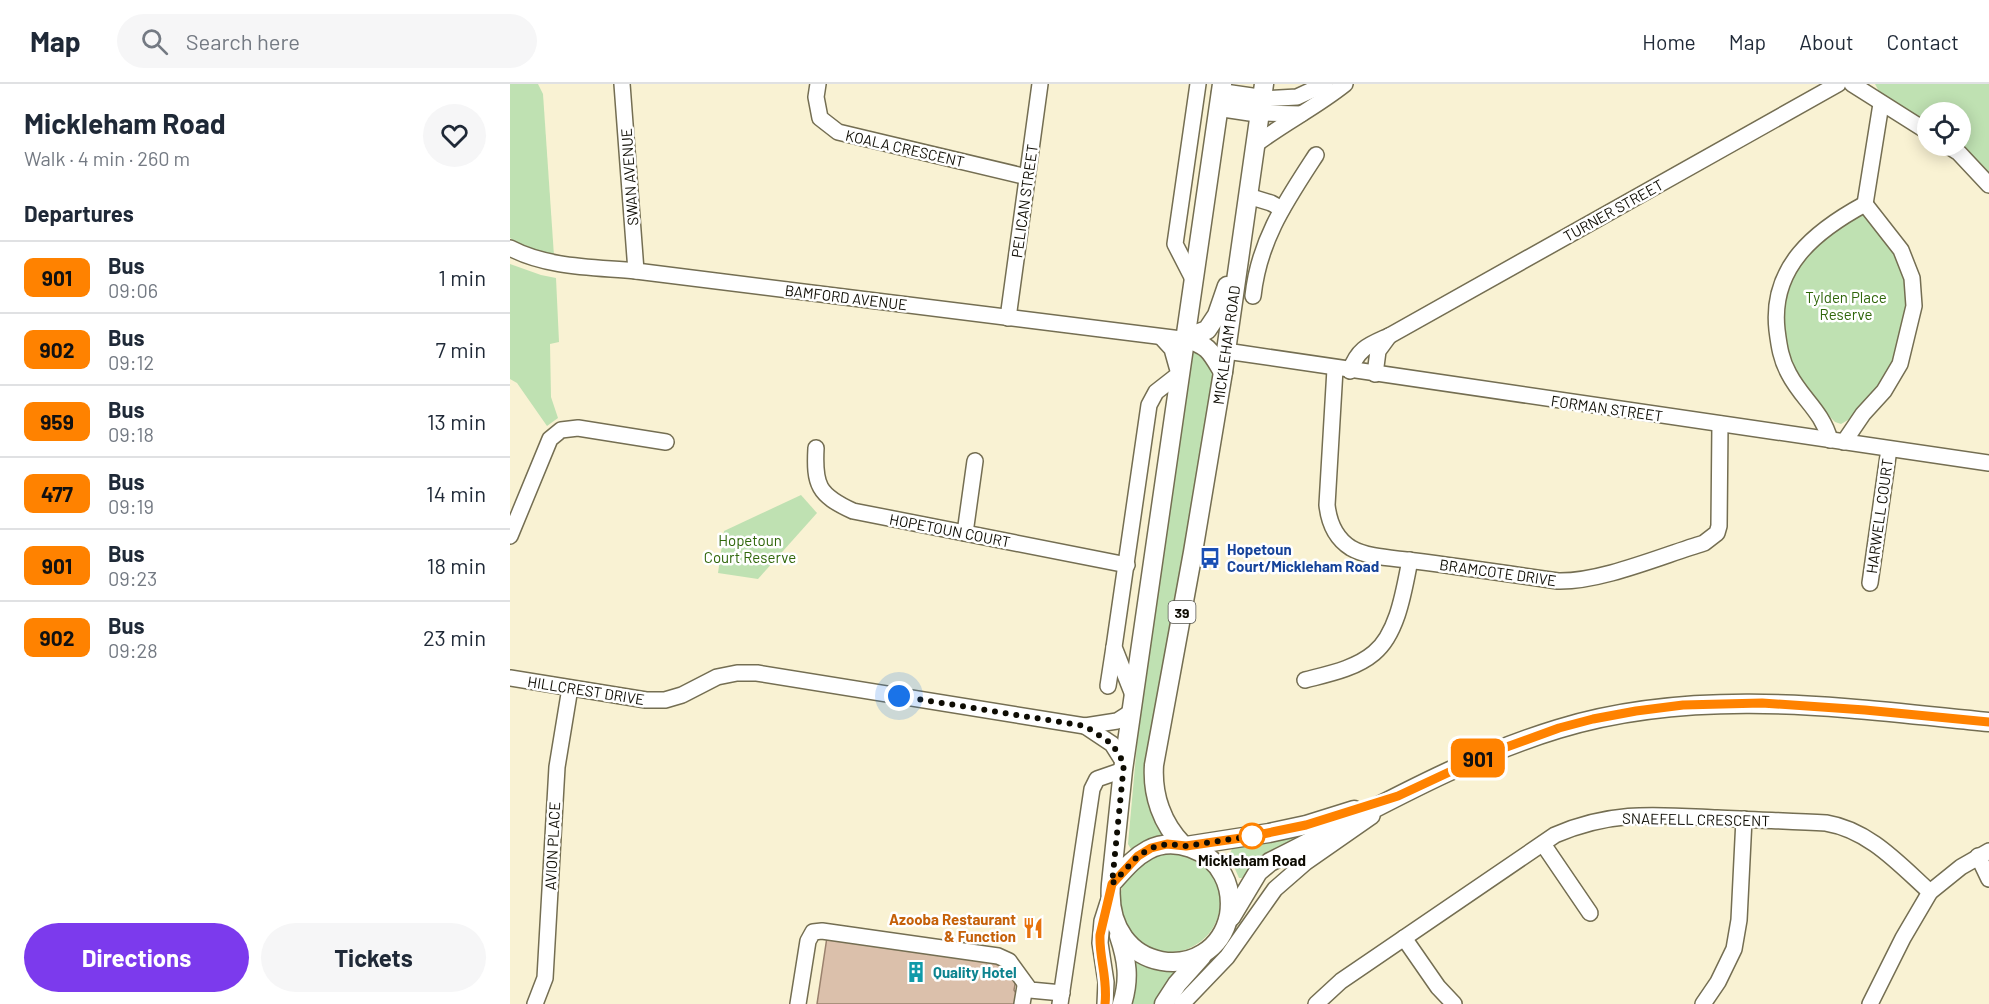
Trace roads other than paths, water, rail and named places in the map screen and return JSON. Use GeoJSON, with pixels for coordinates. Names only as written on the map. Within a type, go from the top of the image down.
{"type":"FeatureCollection","features":[{"type":"Feature","properties":{"kind":"main road","name":"39"},"geometry":{"type":"LineString","coordinates":[[1122,1004],[1128,972],[1115,924],[1111,890],[1123,766],[1221,95]]}},
{"type":"Feature","properties":{"kind":"main road"},"geometry":{"type":"LineString","coordinates":[[1221,95],[1262,99]]}},
{"type":"Feature","properties":{"kind":"main road","name":"MICKLEHAM ROAD"},"geometry":{"type":"LineString","coordinates":[[1185,846],[1176,838],[1157,803],[1154,789],[1154,765],[1223,372],[1262,99]]}},
{"type":"Feature","properties":{"kind":"main road"},"geometry":{"type":"LineString","coordinates":[[1185,338],[1207,330],[1217,315],[1241,244]]}},
{"type":"Feature","properties":{"kind":"main road"},"geometry":{"type":"LineString","coordinates":[[1185,338],[1204,344],[1223,372]]}},
{"type":"Feature","properties":{"kind":"main road"},"geometry":{"type":"LineString","coordinates":[[1164,1004],[1188,970],[1220,937],[1258,872],[1270,862],[1461,765],[1523,740],[1593,719],[1648,709],[1722,703],[1762,703],[1865,710],[1989,722]]}},
{"type":"Feature","properties":{"kind":"main road"},"geometry":{"type":"LineString","coordinates":[[1111,890],[1138,856],[1151,848],[1167,844],[1185,846],[1248,837],[1297,827],[1398,796]]}},
{"type":"Feature","properties":{"kind":"main road","name":"39"},"geometry":{"type":"LineString","coordinates":[[1185,846],[1201,852],[1214,862],[1223,875],[1230,898],[1227,922]]}},
{"type":"Feature","properties":{"kind":"main road","name":"39"},"geometry":{"type":"LineString","coordinates":[[1115,924],[1125,941],[1139,953],[1156,960],[1175,962],[1193,958],[1209,949]]}},
{"type":"Feature","properties":{"kind":"street","name":"SWAN AVENUE"},"geometry":{"type":"LineString","coordinates":[[622,84],[636,271]]}},
{"type":"Feature","properties":{"kind":"street","name":"KOALA CRESCENT"},"geometry":{"type":"LineString","coordinates":[[818,84],[816,97],[820,118],[838,132],[1027,177]]}},
{"type":"Feature","properties":{"kind":"street","name":"PELICAN STREET"},"geometry":{"type":"LineString","coordinates":[[1008,318],[1040,84]]}},
{"type":"Feature","properties":{"kind":"street"},"geometry":{"type":"LineString","coordinates":[[1194,281],[1175,244],[1198,84]]}},
{"type":"Feature","properties":{"kind":"street"},"geometry":{"type":"LineString","coordinates":[[1285,84],[1297,97]]}},
{"type":"Feature","properties":{"kind":"street"},"geometry":{"type":"LineString","coordinates":[[1262,99],[1297,97],[1325,84]]}},
{"type":"Feature","properties":{"kind":"street"},"geometry":{"type":"LineString","coordinates":[[1255,145],[1273,131],[1304,114],[1345,84]]}},
{"type":"Feature","properties":{"kind":"street","name":"TURNER STREET"},"geometry":{"type":"LineString","coordinates":[[1343,370],[1366,346],[1389,336],[1838,84]]}},
{"type":"Feature","properties":{"kind":"street"},"geometry":{"type":"LineString","coordinates":[[1852,84],[1917,125]]}},
{"type":"Feature","properties":{"kind":"street"},"geometry":{"type":"LineString","coordinates":[[1262,99],[1304,114]]}},
{"type":"Feature","properties":{"kind":"street"},"geometry":{"type":"LineString","coordinates":[[1865,204],[1835,220],[1807,244],[1792,263],[1778,300],[1776,320],[1779,351],[1792,382],[1822,418],[1837,441],[1884,391],[1900,364],[1914,306],[1912,278],[1901,250],[1865,204],[1881,104]]}},
{"type":"Feature","properties":{"kind":"street"},"geometry":{"type":"LineString","coordinates":[[1253,296],[1257,265],[1267,239],[1282,209],[1316,155]]}},
{"type":"Feature","properties":{"kind":"street"},"geometry":{"type":"LineString","coordinates":[[1962,156],[1989,185]]}},
{"type":"Feature","properties":{"kind":"street"},"geometry":{"type":"LineString","coordinates":[[1248,196],[1282,209]]}},
{"type":"Feature","properties":{"kind":"street","name":"BAMFORD AVENUE"},"geometry":{"type":"LineString","coordinates":[[510,248],[523,255],[552,263],[636,271],[1161,337],[1185,338]]}},
{"type":"Feature","properties":{"kind":"street"},"geometry":{"type":"LineString","coordinates":[[1375,374],[1378,351],[1389,336]]}},
{"type":"Feature","properties":{"kind":"street"},"geometry":{"type":"LineString","coordinates":[[1108,686],[1149,405],[1155,392],[1179,374],[1172,349],[1161,337]]}},
{"type":"Feature","properties":{"kind":"street","name":"FORMAN STREET"},"geometry":{"type":"LineString","coordinates":[[1226,351],[1343,370],[1989,463]]}},
{"type":"Feature","properties":{"kind":"street","name":"BRAMCOTE DRIVE"},"geometry":{"type":"LineString","coordinates":[[1343,370],[1327,505],[1331,525],[1341,540],[1352,548],[1362,552],[1410,560],[1558,581],[1574,581],[1704,543],[1717,533],[1719,526],[1720,424]]}},
{"type":"Feature","properties":{"kind":"street"},"geometry":{"type":"LineString","coordinates":[[510,536],[550,439],[561,430],[578,428],[666,442]]}},
{"type":"Feature","properties":{"kind":"street","name":"HOPETOUN COURT"},"geometry":{"type":"LineString","coordinates":[[816,448],[814,474],[821,489],[836,503],[853,511],[1127,566]]}},
{"type":"Feature","properties":{"kind":"street","name":"HARWELL COURT"},"geometry":{"type":"LineString","coordinates":[[1870,584],[1889,448]]}},
{"type":"Feature","properties":{"kind":"street"},"geometry":{"type":"LineString","coordinates":[[965,533],[975,461]]}},
{"type":"Feature","properties":{"kind":"street"},"geometry":{"type":"LineString","coordinates":[[1305,680],[1350,667],[1374,653],[1392,626],[1410,560]]}},
{"type":"Feature","properties":{"kind":"street"},"geometry":{"type":"LineString","coordinates":[[1114,647],[1132,704]]}},
{"type":"Feature","properties":{"kind":"street","name":"HILLCREST DRIVE"},"geometry":{"type":"LineString","coordinates":[[510,678],[646,700],[665,700],[682,696],[717,677],[737,672],[757,673],[1085,726],[1117,721],[1132,704]]}},
{"type":"Feature","properties":{"kind":"street","name":"AVION PLACE"},"geometry":{"type":"LineString","coordinates":[[535,1004],[545,978],[557,767],[570,688]]}},
{"type":"Feature","properties":{"kind":"street","name":"HILLCREST DRIVE"},"geometry":{"type":"LineString","coordinates":[[1085,726],[1112,744],[1123,766]]}},
{"type":"Feature","properties":{"kind":"street"},"geometry":{"type":"LineString","coordinates":[[798,1004],[808,941],[813,932],[822,930],[998,956],[1009,961],[1025,986],[1061,999],[1092,789],[1097,779],[1123,766]]}},
{"type":"Feature","properties":{"kind":"street"},"geometry":{"type":"LineString","coordinates":[[1182,1004],[1227,957],[1265,902],[1289,876],[1398,796]]}},
{"type":"Feature","properties":{"kind":"street","name":"SNAEFELL CRESCENT"},"geometry":{"type":"LineString","coordinates":[[1316,1004],[1341,981],[1555,836],[1582,824],[1623,815],[1826,823],[1855,830],[1930,892]]}},
{"type":"Feature","properties":{"kind":"street"},"geometry":{"type":"LineString","coordinates":[[1703,1004],[1728,963],[1736,942],[1744,819]]}},
{"type":"Feature","properties":{"kind":"street"},"geometry":{"type":"LineString","coordinates":[[1543,844],[1590,913]]}},
{"type":"Feature","properties":{"kind":"street"},"geometry":{"type":"LineString","coordinates":[[1870,1004],[1903,938],[1930,892],[1944,878],[1983,854],[1989,879]]}},
{"type":"Feature","properties":{"kind":"street"},"geometry":{"type":"LineString","coordinates":[[1105,1004],[1106,982],[1100,943],[1102,921],[1111,890]]}},
{"type":"Feature","properties":{"kind":"street"},"geometry":{"type":"LineString","coordinates":[[1404,938],[1438,987],[1454,1004]]}},
{"type":"Feature","properties":{"kind":"street"},"geometry":{"type":"LineString","coordinates":[[1022,1004],[1025,986]]}},
{"type":"Feature","properties":{"kind":"place","name":"Hopetoun Court/Mickleham Road"},"geometry":{"type":"Point","coordinates":[1210,558]}},
{"type":"Feature","properties":{"kind":"place","name":"Mickleham Road"},"geometry":{"type":"Point","coordinates":[1252,836]}},
{"type":"Feature","properties":{"kind":"place","name":"Azooba Restaurant & Function"},"geometry":{"type":"Point","coordinates":[1033,928]}},
{"type":"Feature","properties":{"kind":"place","name":"Quality Hotel"},"geometry":{"type":"Point","coordinates":[916,972]}},
{"type":"Feature","properties":{"kind":"park label","name":"Tylden Place Reserve"},"geometry":{"type":"Point","coordinates":[1846,306]}},
{"type":"Feature","properties":{"kind":"park label","name":"Hopetoun Court Reserve"},"geometry":{"type":"Point","coordinates":[750,548]}}]}
